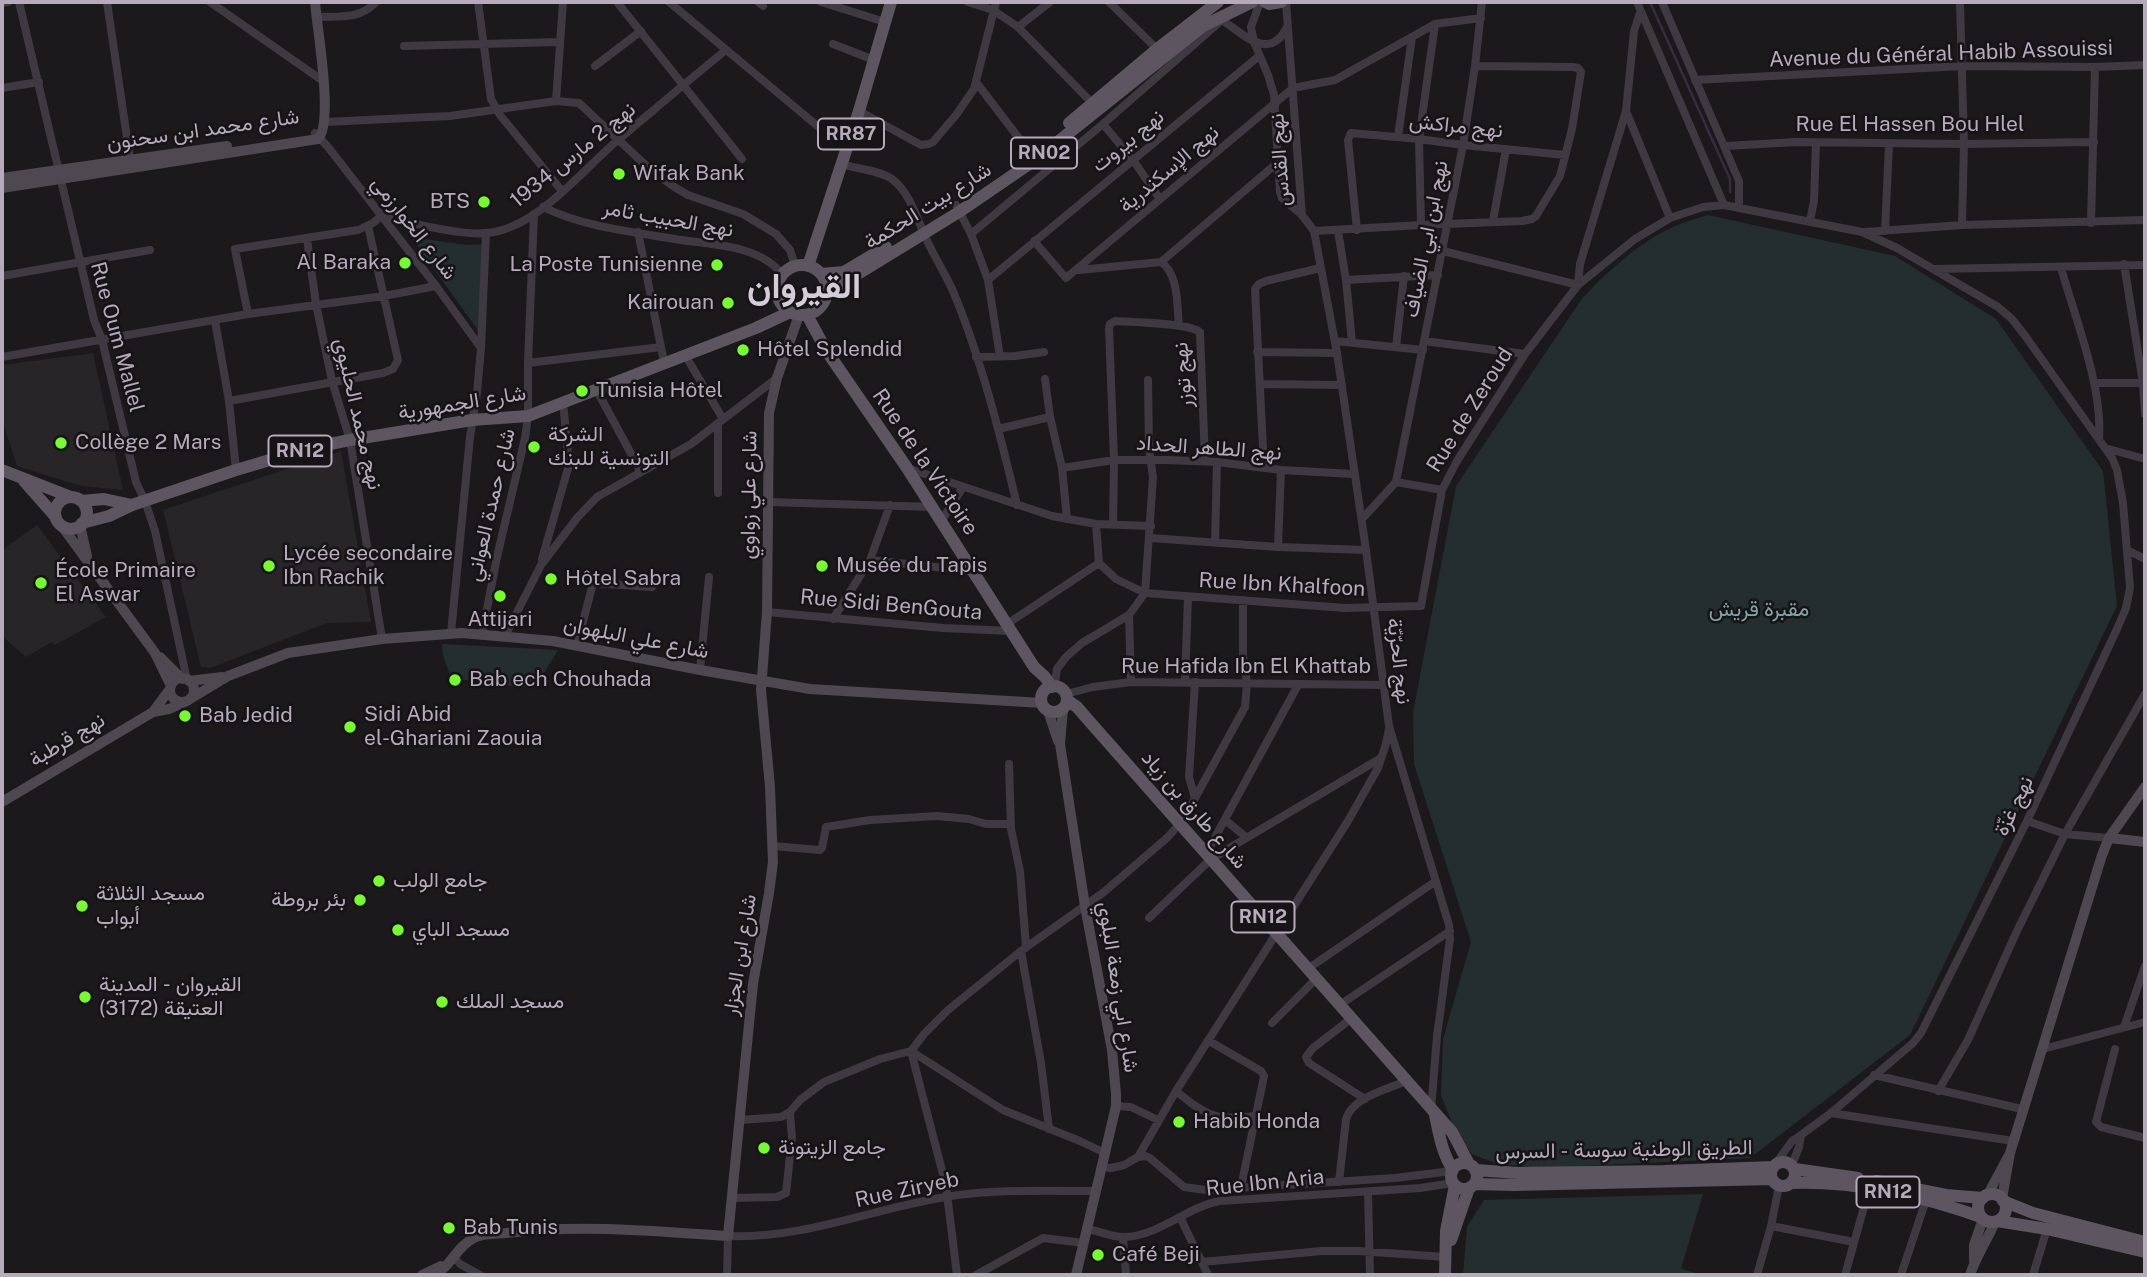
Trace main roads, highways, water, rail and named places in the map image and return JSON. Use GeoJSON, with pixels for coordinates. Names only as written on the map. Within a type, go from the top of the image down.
{"type":"FeatureCollection","features":[{"type":"Feature","properties":{"kind":"main road","name":"RR87"},"geometry":{"type":"LineString","coordinates":[[802,266],[859,111],[891,2]]}},
{"type":"Feature","properties":{"kind":"main road","name":"شارع بيت الحكمة"},"geometry":{"type":"LineString","coordinates":[[958,208],[1031,153],[1215,2]]}},
{"type":"Feature","properties":{"kind":"main road","name":"شارع بيت الحكمة"},"geometry":{"type":"LineString","coordinates":[[821,274],[844,272],[958,208],[1035,160],[1203,26],[1252,2]]}},
{"type":"Feature","properties":{"kind":"main road"},"geometry":{"type":"LineString","coordinates":[[1262,2],[1284,2]]}},
{"type":"Feature","properties":{"kind":"main road","name":"شارع بيت الحكمة"},"geometry":{"type":"LineString","coordinates":[[827,293],[922,229]]}},
{"type":"Feature","properties":{"kind":"main road"},"geometry":{"type":"LineString","coordinates":[[802,266],[821,274],[827,293],[821,307],[799,314],[779,302],[777,295],[778,280],[782,274],[802,266]]}},
{"type":"Feature","properties":{"kind":"main road","name":"شارع الجمهورية"},"geometry":{"type":"LineString","coordinates":[[81,524],[236,470],[310,448],[472,421],[528,416],[664,362],[799,314]]}},
{"type":"Feature","properties":{"kind":"main road","name":"Rue de la Victoire"},"geometry":{"type":"LineString","coordinates":[[799,314],[942,520],[1034,667],[1045,677],[1048,696],[1061,688],[1065,703]]}},
{"type":"Feature","properties":{"kind":"main road"},"geometry":{"type":"LineString","coordinates":[[2,470],[76,499],[86,509],[81,524],[68,528],[21,478]]}},
{"type":"Feature","properties":{"kind":"main road"},"geometry":{"type":"LineString","coordinates":[[58,520],[59,503],[76,499],[139,503]]}},
{"type":"Feature","properties":{"kind":"main road"},"geometry":{"type":"LineString","coordinates":[[1048,696],[1055,712],[1065,703]]}},
{"type":"Feature","properties":{"kind":"main road","name":"شارع طارق بن زياد"},"geometry":{"type":"LineString","coordinates":[[1065,703],[1077,706],[1278,933],[1452,1132],[1472,1167]]}},
{"type":"Feature","properties":{"kind":"main road","name":"شارع طارق بن زياد"},"geometry":{"type":"LineString","coordinates":[[1433,1112],[1453,1177]]}},
{"type":"Feature","properties":{"kind":"main road","name":"RN12"},"geometry":{"type":"LineString","coordinates":[[2145,1242],[2033,1213],[1994,1195],[1946,1195],[1793,1168],[1783,1162],[1774,1174],[1783,1187],[1792,1183],[1825,1182],[1869,1189],[1926,1200],[1989,1220],[2047,1229],[2145,1252]]}},
{"type":"Feature","properties":{"kind":"main road"},"geometry":{"type":"LineString","coordinates":[[1445,1275],[1446,1231],[1453,1177],[1460,1164],[1472,1167],[1477,1174],[1446,1255]]}},
{"type":"Feature","properties":{"kind":"main road","name":"الطريق الوطنية سوسة - السرس"},"geometry":{"type":"LineString","coordinates":[[1472,1167],[1518,1173],[1664,1171],[1774,1174]]}},
{"type":"Feature","properties":{"kind":"main road"},"geometry":{"type":"LineString","coordinates":[[1792,1183],[1796,1174],[1793,1168]]}},
{"type":"Feature","properties":{"kind":"main road","name":"الطريق الوطنية سوسة - السرس"},"geometry":{"type":"LineString","coordinates":[[1472,1186],[1774,1174]]}},
{"type":"Feature","properties":{"kind":"main road"},"geometry":{"type":"LineString","coordinates":[[1453,1177],[1459,1188],[1472,1186]]}},
{"type":"Feature","properties":{"kind":"main road"},"geometry":{"type":"LineString","coordinates":[[1985,1197],[1978,1210],[1989,1220],[2005,1213],[2003,1200]]}},
{"type":"Feature","properties":{"kind":"waterway"},"geometry":{"type":"LineString","coordinates":[[1650,2],[1730,179],[1730,192]]}},
{"type":"Feature","properties":{"kind":"place","name":"Wifak Bank"},"geometry":{"type":"Point","coordinates":[619,174]}},
{"type":"Feature","properties":{"kind":"place","name":"BTS"},"geometry":{"type":"Point","coordinates":[484,202]}},
{"type":"Feature","properties":{"kind":"place","name":"Al Baraka"},"geometry":{"type":"Point","coordinates":[405,263]}},
{"type":"Feature","properties":{"kind":"place","name":"La Poste Tunisienne"},"geometry":{"type":"Point","coordinates":[717,265]}},
{"type":"Feature","properties":{"kind":"place","name":"Kairouan"},"geometry":{"type":"Point","coordinates":[728,303]}},
{"type":"Feature","properties":{"kind":"place","name":"Hôtel Splendid"},"geometry":{"type":"Point","coordinates":[743,350]}},
{"type":"Feature","properties":{"kind":"place","name":"Tunisia Hôtel"},"geometry":{"type":"Point","coordinates":[582,391]}},
{"type":"Feature","properties":{"kind":"place","name":"Collège 2 Mars"},"geometry":{"type":"Point","coordinates":[61,443]}},
{"type":"Feature","properties":{"kind":"place","name":"الشركة التونسية للبنك"},"geometry":{"type":"Point","coordinates":[534,447]}},
{"type":"Feature","properties":{"kind":"place","name":"Lycée secondaire Ibn Rachik"},"geometry":{"type":"Point","coordinates":[269,566]}},
{"type":"Feature","properties":{"kind":"place","name":"Musée du Tapis"},"geometry":{"type":"Point","coordinates":[822,566]}},
{"type":"Feature","properties":{"kind":"place","name":"Hôtel Sabra"},"geometry":{"type":"Point","coordinates":[551,579]}},
{"type":"Feature","properties":{"kind":"place","name":"École Primaire El Aswar"},"geometry":{"type":"Point","coordinates":[41,583]}},
{"type":"Feature","properties":{"kind":"place","name":"Attijari"},"geometry":{"type":"Point","coordinates":[500,596]}},
{"type":"Feature","properties":{"kind":"place","name":"Bab ech Chouhada"},"geometry":{"type":"Point","coordinates":[455,680]}},
{"type":"Feature","properties":{"kind":"place","name":"Bab Jedid"},"geometry":{"type":"Point","coordinates":[185,716]}},
{"type":"Feature","properties":{"kind":"place","name":"Sidi Abid el-Ghariani Zaouia"},"geometry":{"type":"Point","coordinates":[350,727]}},
{"type":"Feature","properties":{"kind":"place","name":"جامع الولب"},"geometry":{"type":"Point","coordinates":[379,881]}},
{"type":"Feature","properties":{"kind":"place","name":"بئر بروطة"},"geometry":{"type":"Point","coordinates":[360,900]}},
{"type":"Feature","properties":{"kind":"place","name":"مسجد الثلاثة أبواب"},"geometry":{"type":"Point","coordinates":[82,906]}},
{"type":"Feature","properties":{"kind":"place","name":"مسجد الباي"},"geometry":{"type":"Point","coordinates":[398,930]}},
{"type":"Feature","properties":{"kind":"place","name":"القيروان - المدينة العتيقة (3172)"},"geometry":{"type":"Point","coordinates":[85,997]}},
{"type":"Feature","properties":{"kind":"place","name":"مسجد الملك"},"geometry":{"type":"Point","coordinates":[442,1002]}},
{"type":"Feature","properties":{"kind":"place","name":"Habib Honda"},"geometry":{"type":"Point","coordinates":[1179,1122]}},
{"type":"Feature","properties":{"kind":"place","name":"جامع الزيتونة"},"geometry":{"type":"Point","coordinates":[764,1148]}},
{"type":"Feature","properties":{"kind":"place","name":"Bab Tunis"},"geometry":{"type":"Point","coordinates":[449,1228]}},
{"type":"Feature","properties":{"kind":"place","name":"Café Beji"},"geometry":{"type":"Point","coordinates":[1098,1255]}},
{"type":"Feature","properties":{"kind":"district","name":"القيروان"},"geometry":{"type":"Point","coordinates":[804,287]}},
{"type":"Feature","properties":{"kind":"park label","name":"مقبرة قريش"},"geometry":{"type":"Point","coordinates":[1759,610]}}]}
